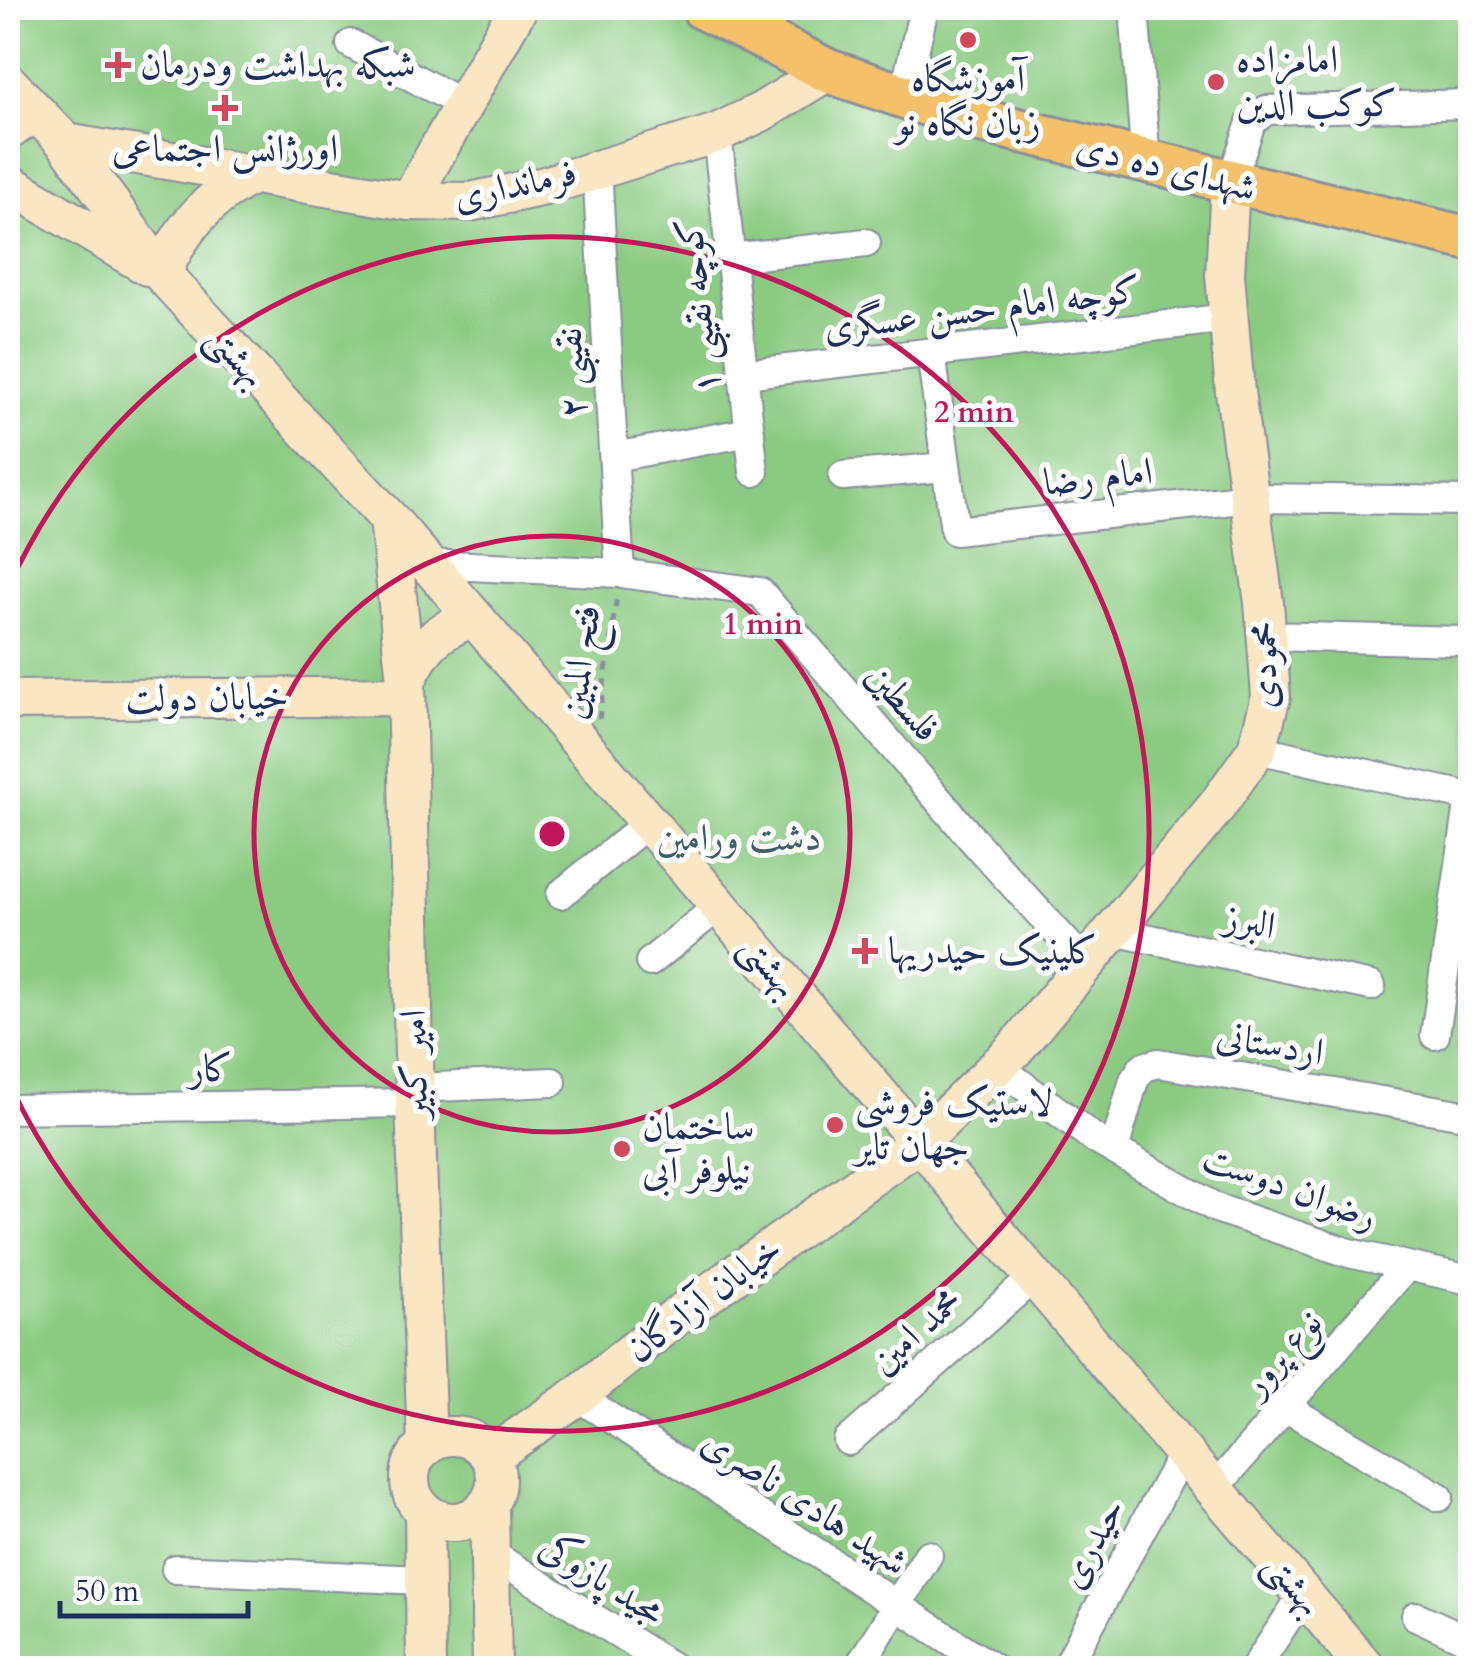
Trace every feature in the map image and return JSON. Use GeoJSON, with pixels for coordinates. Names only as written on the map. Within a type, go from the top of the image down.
{"type":"FeatureCollection","features":[{"type":"Feature","properties":{"kind":"main road","name":"شهدای ده دی"},"geometry":{"type":"LineString","coordinates":[[703,8],[828,71],[968,118],[1470,240]]}},
{"type":"Feature","properties":{"kind":"street"},"geometry":{"type":"LineString","coordinates":[[409,202],[518,8]]}},
{"type":"Feature","properties":{"kind":"street"},"geometry":{"type":"LineString","coordinates":[[904,95],[924,8]]}},
{"type":"Feature","properties":{"kind":"street"},"geometry":{"type":"LineString","coordinates":[[1134,8],[1146,162]]}},
{"type":"Feature","properties":{"kind":"street"},"geometry":{"type":"LineString","coordinates":[[351,44],[464,105]]}},
{"type":"Feature","properties":{"kind":"street","name":"فرمانداری"},"geometry":{"type":"LineString","coordinates":[[38,130],[409,202],[470,202],[545,186],[716,133],[762,112],[828,71]]}},
{"type":"Feature","properties":{"kind":"street"},"geometry":{"type":"LineString","coordinates":[[8,83],[38,130],[162,274]]}},
{"type":"Feature","properties":{"kind":"street"},"geometry":{"type":"LineString","coordinates":[[1230,184],[1251,122],[1266,110],[1470,104]]}},
{"type":"Feature","properties":{"kind":"street","name":"کوچه نقیبی ۱"},"geometry":{"type":"LineString","coordinates":[[716,133],[754,472]]}},
{"type":"Feature","properties":{"kind":"street","name":"نقیبی ۲"},"geometry":{"type":"LineString","coordinates":[[597,168],[620,573]]}},
{"type":"Feature","properties":{"kind":"street"},"geometry":{"type":"LineString","coordinates":[[162,274],[183,232],[198,214],[235,184],[256,173]]}},
{"type":"Feature","properties":{"kind":"street"},"geometry":{"type":"LineString","coordinates":[[8,183],[162,274]]}},
{"type":"Feature","properties":{"kind":"street","name":"محمودی"},"geometry":{"type":"LineString","coordinates":[[920,1142],[997,1066],[1086,964],[1216,807],[1257,750],[1270,697],[1225,275],[1230,184]]}},
{"type":"Feature","properties":{"kind":"street"},"geometry":{"type":"LineString","coordinates":[[730,258],[866,242]]}},
{"type":"Feature","properties":{"kind":"street","name":"بهشتی"},"geometry":{"type":"LineString","coordinates":[[162,274],[389,519],[474,617],[1366,1668]]}},
{"type":"Feature","properties":{"kind":"street","name":"کوچه امام حسن عسگری"},"geometry":{"type":"LineString","coordinates":[[743,374],[1229,318]]}},
{"type":"Feature","properties":{"kind":"street"},"geometry":{"type":"LineString","coordinates":[[843,476],[946,467],[931,352]]}},
{"type":"Feature","properties":{"kind":"street"},"geometry":{"type":"LineString","coordinates":[[614,456],[750,432]]}},
{"type":"Feature","properties":{"kind":"street","name":"امام رضا"},"geometry":{"type":"LineString","coordinates":[[946,467],[955,531],[1250,498],[1470,501]]}},
{"type":"Feature","properties":{"kind":"street","name":"امیر کبیر"},"geometry":{"type":"LineString","coordinates":[[389,519],[406,688],[426,1446]]}},
{"type":"Feature","properties":{"kind":"street","name":"فلسطین"},"geometry":{"type":"LineString","coordinates":[[428,564],[620,573],[760,592],[1086,964]]}},
{"type":"Feature","properties":{"kind":"street"},"geometry":{"type":"LineString","coordinates":[[406,688],[421,651],[444,628],[474,617]]}},
{"type":"Feature","properties":{"kind":"street"},"geometry":{"type":"LineString","coordinates":[[1266,636],[1462,641]]}},
{"type":"Feature","properties":{"kind":"street","name":"خیابان دولت"},"geometry":{"type":"LineString","coordinates":[[8,700],[406,688]]}},
{"type":"Feature","properties":{"kind":"street"},"geometry":{"type":"LineString","coordinates":[[1257,750],[1470,797],[1435,1035]]}},
{"type":"Feature","properties":{"kind":"street"},"geometry":{"type":"LineString","coordinates":[[561,894],[648,822]]}},
{"type":"Feature","properties":{"kind":"street"},"geometry":{"type":"LineString","coordinates":[[650,962],[719,906]]}},
{"type":"Feature","properties":{"kind":"street","name":"البرز"},"geometry":{"type":"LineString","coordinates":[[1113,931],[1370,986]]}},
{"type":"Feature","properties":{"kind":"street","name":"اردستانی"},"geometry":{"type":"LineString","coordinates":[[1114,1150],[1134,1080],[1144,1068],[1158,1062],[1470,1116]]}},
{"type":"Feature","properties":{"kind":"street","name":"رضوان دوست"},"geometry":{"type":"LineString","coordinates":[[997,1066],[1114,1150],[1216,1208],[1349,1253],[1470,1280]]}},
{"type":"Feature","properties":{"kind":"street","name":"کار"},"geometry":{"type":"LineString","coordinates":[[8,1109],[415,1096],[552,1082]]}},
{"type":"Feature","properties":{"kind":"street","name":"خیابان آزادگان"},"geometry":{"type":"LineString","coordinates":[[490,1458],[577,1396],[673,1319],[920,1142]]}},
{"type":"Feature","properties":{"kind":"street","name":"نوع پرور"},"geometry":{"type":"LineString","coordinates":[[1214,1489],[1407,1266]]}},
{"type":"Feature","properties":{"kind":"street","name":"محمد امین"},"geometry":{"type":"LineString","coordinates":[[848,1441],[1034,1277]]}},
{"type":"Feature","properties":{"kind":"street","name":"شهید هادی ناصری"},"geometry":{"type":"LineString","coordinates":[[577,1396],[993,1668]]}},
{"type":"Feature","properties":{"kind":"street"},"geometry":{"type":"LineString","coordinates":[[1285,1407],[1438,1498]]}},
{"type":"Feature","properties":{"kind":"street"},"geometry":{"type":"LineString","coordinates":[[489,1504],[478,1514],[450,1522],[424,1511],[410,1485],[411,1470],[426,1446],[454,1436],[481,1446],[490,1458],[497,1481],[489,1504],[492,1668]]}},
{"type":"Feature","properties":{"kind":"street","name":"حیدری"},"geometry":{"type":"LineString","coordinates":[[1066,1668],[1184,1454]]}},
{"type":"Feature","properties":{"kind":"street"},"geometry":{"type":"LineString","coordinates":[[424,1511],[426,1668]]}},
{"type":"Feature","properties":{"kind":"street","name":"مجید پازوکی"},"geometry":{"type":"LineString","coordinates":[[490,1553],[674,1668]]}},
{"type":"Feature","properties":{"kind":"street"},"geometry":{"type":"LineString","coordinates":[[858,1668],[928,1554]]}},
{"type":"Feature","properties":{"kind":"street"},"geometry":{"type":"LineString","coordinates":[[176,1568],[423,1580]]}},
{"type":"Feature","properties":{"kind":"street"},"geometry":{"type":"LineString","coordinates":[[1255,1668],[1303,1595]]}},
{"type":"Feature","properties":{"kind":"street"},"geometry":{"type":"LineString","coordinates":[[1416,1616],[1470,1642]]}},
{"type":"Feature","properties":{"kind":"path","name":"فتح المبین"},"geometry":{"type":"LineString","coordinates":[[594,758],[620,573]]}},
{"type":"Feature","properties":{"kind":"green space","name":"دشت ورامین"},"geometry":{"type":"Polygon","coordinates":[[[8,8],[1470,8],[1470,1668],[8,1668],[8,8]]]}},
{"type":"Feature","properties":{"kind":"place","name":"آموزشگاه زبان نگاه نو"},"geometry":{"type":"Point","coordinates":[968,40]}},
{"type":"Feature","properties":{"kind":"place","name":"شبکه بهداشت ودرمان"},"geometry":{"type":"Point","coordinates":[118,65]}},
{"type":"Feature","properties":{"kind":"place","name":"امامزاده کوکب الدین"},"geometry":{"type":"Point","coordinates":[1216,82]}},
{"type":"Feature","properties":{"kind":"place","name":"اورژانس اجتماعی"},"geometry":{"type":"Point","coordinates":[225,108]}},
{"type":"Feature","properties":{"kind":"place","name":"کلینیک حیدریها"},"geometry":{"type":"Point","coordinates":[865,951]}},
{"type":"Feature","properties":{"kind":"place","name":"لاستیک فروشی جهان تایر"},"geometry":{"type":"Point","coordinates":[835,1125]}},
{"type":"Feature","properties":{"kind":"place","name":"ساختمان نیلوفر آبی"},"geometry":{"type":"Point","coordinates":[622,1149]}}]}
